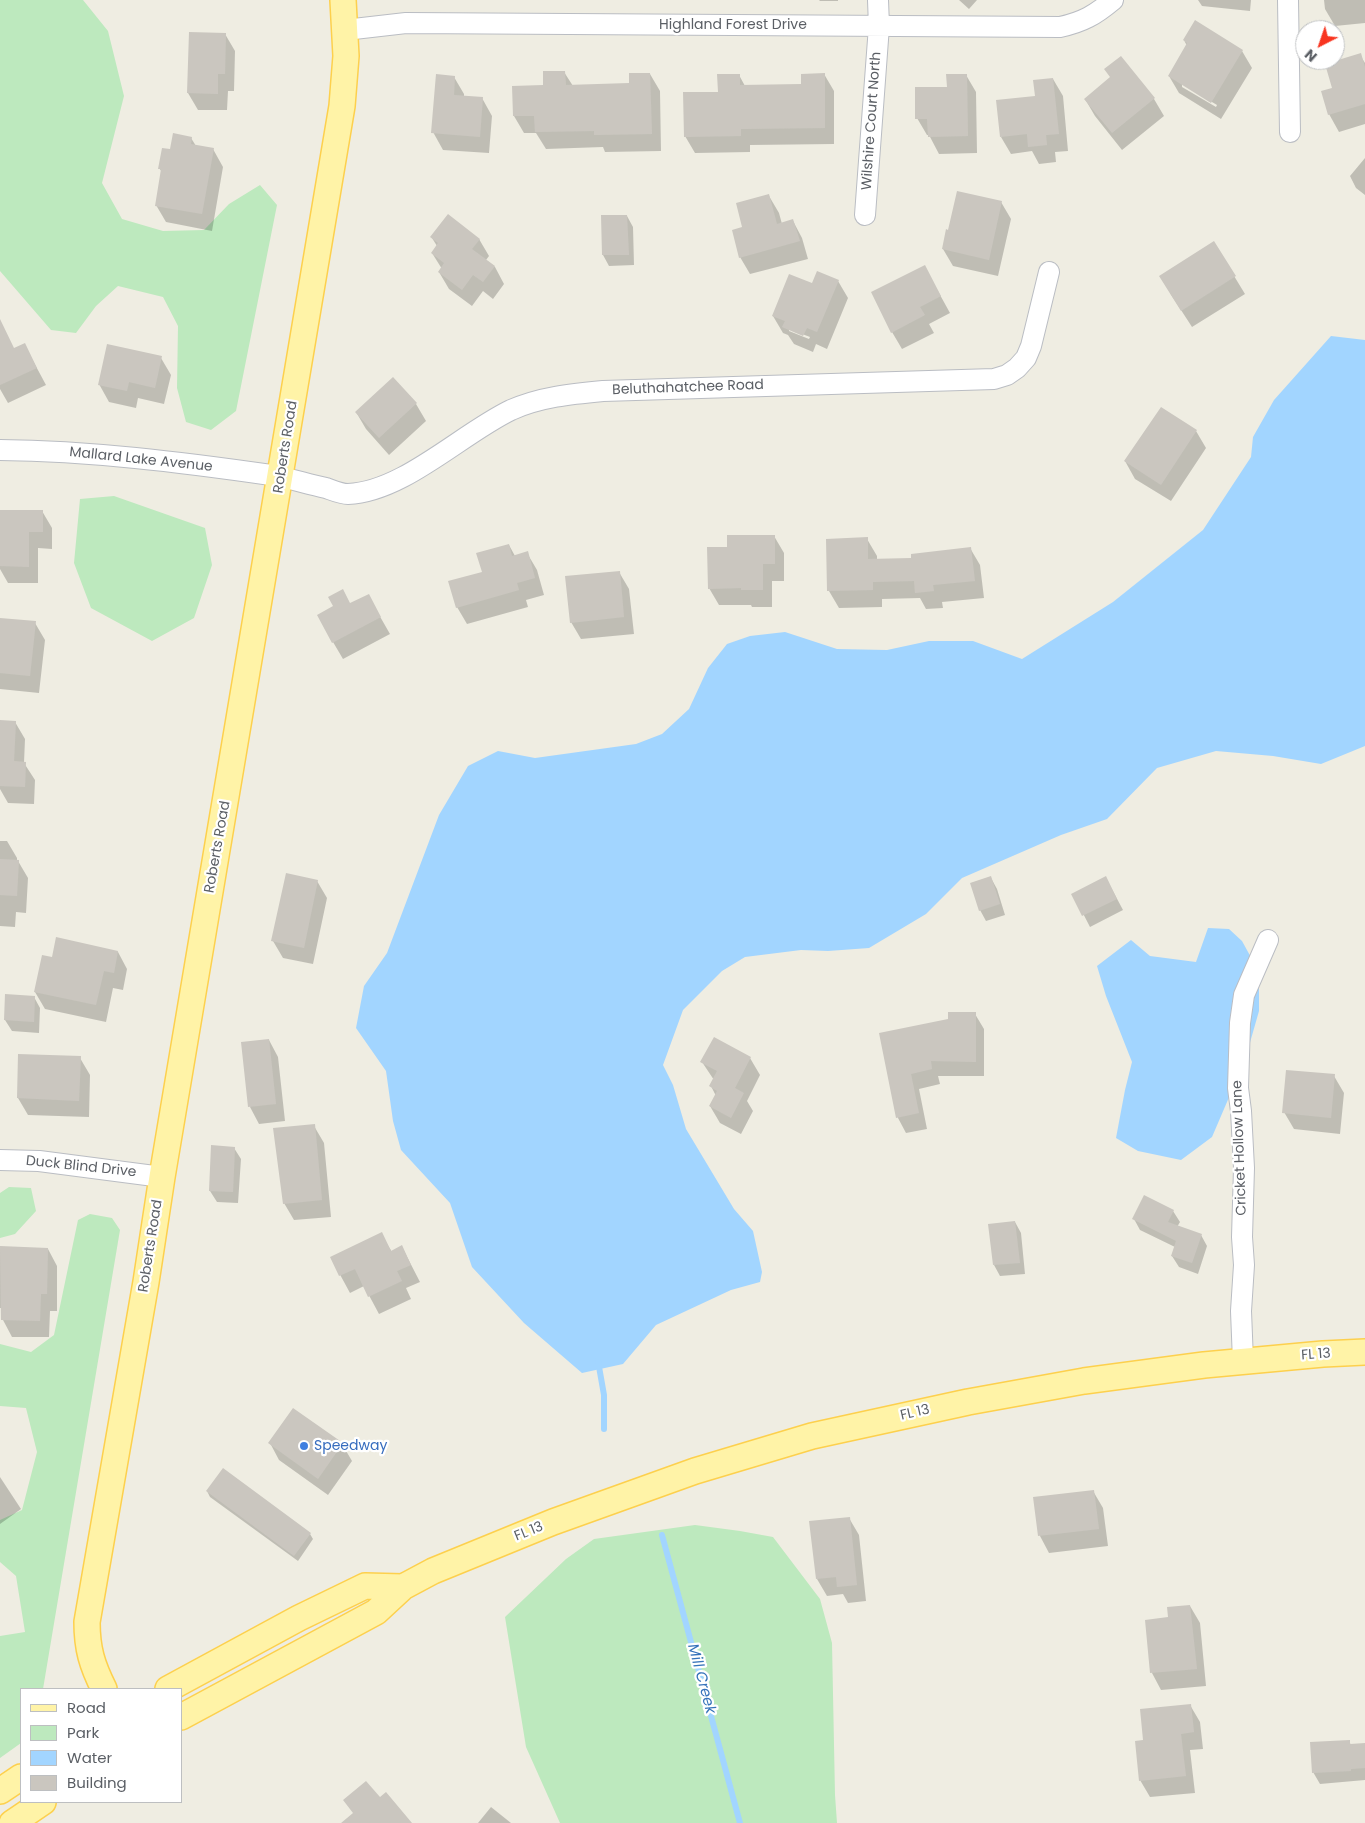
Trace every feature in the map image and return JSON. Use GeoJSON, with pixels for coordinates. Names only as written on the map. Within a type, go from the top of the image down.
{"type":"FeatureCollection","features":[{"type":"Feature","properties":{"kind":"main road","name":"Roberts Road"},"geometry":{"type":"LineString","coordinates":[[104,1688],[94,1668],[87,1645],[87,1622],[146,1282],[342,106],[346,56],[343,0]]}},
{"type":"Feature","properties":{"kind":"main road","name":"FL 13"},"geometry":{"type":"LineString","coordinates":[[403,1587],[433,1571],[553,1522],[695,1471],[812,1436],[968,1402],[1074,1383],[1204,1365],[1365,1352]]}},
{"type":"Feature","properties":{"kind":"main road"},"geometry":{"type":"LineString","coordinates":[[170,1688],[299,1618],[365,1586],[403,1587]]}},
{"type":"Feature","properties":{"kind":"main road"},"geometry":{"type":"LineString","coordinates":[[182,1716],[376,1612],[403,1587]]}},
{"type":"Feature","properties":{"kind":"main road"},"geometry":{"type":"LineString","coordinates":[[0,1791],[20,1778]]}},
{"type":"Feature","properties":{"kind":"main road"},"geometry":{"type":"LineString","coordinates":[[12,1823],[42,1803]]}},
{"type":"Feature","properties":{"kind":"street","name":"Wilshire Court North"},"geometry":{"type":"LineString","coordinates":[[865,215],[879,26],[878,0]]}},
{"type":"Feature","properties":{"kind":"street","name":"Highland Forest Drive"},"geometry":{"type":"LineString","coordinates":[[345,30],[406,23],[1060,27],[1079,23],[1096,15],[1113,0]]}},
{"type":"Feature","properties":{"kind":"street"},"geometry":{"type":"LineString","coordinates":[[1288,0],[1290,132]]}},
{"type":"Feature","properties":{"kind":"street","name":"Beluthahatchee Road"},"geometry":{"type":"LineString","coordinates":[[281,476],[346,494],[376,488],[398,480],[510,411],[537,400],[565,394],[603,391],[994,379],[1012,371],[1026,358],[1031,346],[1049,272]]}},
{"type":"Feature","properties":{"kind":"street","name":"Mallard Lake Avenue"},"geometry":{"type":"LineString","coordinates":[[0,450],[71,452],[164,460],[281,476]]}},
{"type":"Feature","properties":{"kind":"street","name":"Cricket Hollow Lane"},"geometry":{"type":"LineString","coordinates":[[1243,1361],[1242,1312],[1244,1265],[1242,1237],[1244,1168],[1238,1088],[1240,1023],[1244,995],[1268,940]]}},
{"type":"Feature","properties":{"kind":"street","name":"Duck Blind Drive"},"geometry":{"type":"LineString","coordinates":[[0,1160],[48,1162],[162,1177]]}},
{"type":"Feature","properties":{"kind":"green space"},"geometry":{"type":"Polygon","coordinates":[[[0,0],[83,0],[108,31],[124,96],[102,183],[122,219],[163,231],[204,230],[229,204],[260,185],[277,205],[236,411],[211,430],[186,422],[177,388],[178,326],[163,297],[118,286],[96,306],[76,333],[51,330],[0,271],[0,0]]]}},
{"type":"Feature","properties":{"kind":"green space"},"geometry":{"type":"Polygon","coordinates":[[[114,496],[205,528],[212,565],[194,618],[152,641],[91,608],[74,563],[80,499],[114,496]]]}},
{"type":"Feature","properties":{"kind":"green space"},"geometry":{"type":"Polygon","coordinates":[[[9,1187],[31,1188],[36,1211],[15,1234],[0,1238],[0,1193],[9,1187]]]}},
{"type":"Feature","properties":{"kind":"green space"},"geometry":{"type":"Polygon","coordinates":[[[90,1214],[112,1218],[120,1230],[43,1688],[20,1688],[20,1744],[0,1758],[0,1636],[25,1632],[16,1576],[0,1562],[0,1520],[22,1510],[37,1452],[26,1408],[0,1406],[0,1344],[31,1352],[54,1335],[78,1220],[90,1214]]]}},
{"type":"Feature","properties":{"kind":"green space"},"geometry":{"type":"Polygon","coordinates":[[[695,1525],[773,1537],[820,1599],[832,1643],[837,1823],[560,1823],[526,1747],[505,1617],[566,1559],[594,1539],[695,1525]]]}},
{"type":"Feature","properties":{"kind":"water"},"geometry":{"type":"Polygon","coordinates":[[[1331,336],[1365,340],[1365,746],[1321,764],[1273,756],[1216,751],[1157,768],[1107,819],[1061,835],[962,878],[926,914],[869,948],[828,951],[801,950],[745,957],[722,971],[683,1010],[663,1065],[673,1085],[686,1129],[734,1209],[753,1231],[762,1272],[760,1282],[731,1290],[656,1325],[623,1364],[582,1373],[524,1323],[472,1267],[450,1203],[401,1150],[393,1121],[386,1071],[356,1028],[364,986],[387,953],[439,815],[468,766],[498,751],[535,758],[636,744],[662,734],[689,709],[708,668],[727,644],[750,636],[785,632],[837,649],[887,650],[929,641],[973,641],[1022,659],[1113,602],[1203,530],[1251,457],[1253,437],[1274,400],[1331,336]]]}},
{"type":"Feature","properties":{"kind":"water"},"geometry":{"type":"Polygon","coordinates":[[[1208,928],[1229,929],[1242,941],[1259,972],[1259,1011],[1245,1060],[1212,1137],[1181,1160],[1138,1151],[1116,1138],[1132,1062],[1106,996],[1097,966],[1131,940],[1150,956],[1196,962],[1208,928]]]}},
{"type":"Feature","properties":{"kind":"building"},"geometry":{"type":"Polygon","coordinates":[[[1195,20],[1243,50],[1211,103],[1168,76],[1187,43],[1183,40],[1195,20]]]}},
{"type":"Feature","properties":{"kind":"building"},"geometry":{"type":"Polygon","coordinates":[[[189,32],[226,33],[225,74],[218,74],[218,94],[187,93],[189,32]]]}},
{"type":"Feature","properties":{"kind":"building"},"geometry":{"type":"Polygon","coordinates":[[[1361,53],[1365,67],[1365,104],[1328,115],[1321,91],[1332,88],[1327,70],[1345,70],[1345,58],[1361,53]]]}},
{"type":"Feature","properties":{"kind":"building"},"geometry":{"type":"Polygon","coordinates":[[[1121,56],[1155,98],[1112,133],[1084,99],[1110,77],[1104,69],[1121,56]]]}},
{"type":"Feature","properties":{"kind":"building"},"geometry":{"type":"Polygon","coordinates":[[[543,71],[565,71],[566,85],[629,83],[629,73],[650,73],[652,134],[594,135],[594,131],[535,132],[534,116],[513,116],[512,86],[543,85],[543,71]]]}},
{"type":"Feature","properties":{"kind":"building"},"geometry":{"type":"Polygon","coordinates":[[[825,73],[825,128],[741,129],[741,136],[684,137],[683,92],[718,92],[717,74],[740,74],[740,85],[801,84],[801,74],[825,73]]]}},
{"type":"Feature","properties":{"kind":"building"},"geometry":{"type":"Polygon","coordinates":[[[436,74],[455,76],[454,95],[483,97],[480,137],[431,133],[436,74]]]}},
{"type":"Feature","properties":{"kind":"building"},"geometry":{"type":"Polygon","coordinates":[[[946,74],[967,74],[968,136],[928,137],[927,119],[915,119],[915,87],[947,87],[946,74]]]}},
{"type":"Feature","properties":{"kind":"building"},"geometry":{"type":"Polygon","coordinates":[[[1053,78],[1059,134],[1046,135],[1047,145],[1028,147],[1027,134],[1000,137],[996,100],[1035,96],[1033,80],[1053,78]]]}},
{"type":"Feature","properties":{"kind":"building"},"geometry":{"type":"Polygon","coordinates":[[[173,133],[192,137],[191,144],[214,148],[202,214],[155,206],[161,169],[158,169],[162,148],[170,149],[173,133]]]}},
{"type":"Feature","properties":{"kind":"building"},"geometry":{"type":"Polygon","coordinates":[[[957,191],[1002,201],[989,260],[942,249],[957,191]]]}},
{"type":"Feature","properties":{"kind":"building"},"geometry":{"type":"Polygon","coordinates":[[[769,194],[777,224],[793,219],[800,241],[739,258],[732,230],[742,227],[736,203],[769,194]]]}},
{"type":"Feature","properties":{"kind":"building"},"geometry":{"type":"Polygon","coordinates":[[[448,214],[480,239],[472,249],[495,266],[483,282],[473,275],[462,290],[438,272],[444,263],[431,253],[438,243],[430,237],[448,214]]]}},
{"type":"Feature","properties":{"kind":"building"},"geometry":{"type":"Polygon","coordinates":[[[601,215],[627,215],[629,255],[602,255],[601,215]]]}},
{"type":"Feature","properties":{"kind":"building"},"geometry":{"type":"Polygon","coordinates":[[[1214,241],[1236,276],[1181,311],[1159,276],[1214,241]]]}},
{"type":"Feature","properties":{"kind":"building"},"geometry":{"type":"Polygon","coordinates":[[[925,265],[941,296],[920,307],[925,315],[891,333],[871,292],[925,265]]]}},
{"type":"Feature","properties":{"kind":"building"},"geometry":{"type":"Polygon","coordinates":[[[817,271],[839,280],[817,332],[807,328],[803,336],[782,327],[785,321],[772,316],[789,274],[812,283],[817,271]]]}},
{"type":"Feature","properties":{"kind":"building"},"geometry":{"type":"Polygon","coordinates":[[[0,319],[14,348],[25,343],[37,368],[0,385],[0,319]]]}},
{"type":"Feature","properties":{"kind":"building"},"geometry":{"type":"Polygon","coordinates":[[[107,344],[162,356],[155,388],[129,382],[127,391],[98,385],[107,344]]]}},
{"type":"Feature","properties":{"kind":"building"},"geometry":{"type":"Polygon","coordinates":[[[393,377],[417,403],[379,438],[355,412],[393,377]]]}},
{"type":"Feature","properties":{"kind":"building"},"geometry":{"type":"Polygon","coordinates":[[[1161,407],[1197,430],[1161,485],[1124,461],[1161,407]]]}},
{"type":"Feature","properties":{"kind":"building"},"geometry":{"type":"Polygon","coordinates":[[[0,510],[43,510],[43,532],[29,532],[29,567],[0,566],[0,510]]]}},
{"type":"Feature","properties":{"kind":"building"},"geometry":{"type":"Polygon","coordinates":[[[727,535],[775,535],[775,564],[763,564],[763,590],[741,590],[741,588],[708,589],[707,547],[727,547],[727,535]]]}},
{"type":"Feature","properties":{"kind":"building"},"geometry":{"type":"Polygon","coordinates":[[[868,537],[868,559],[911,558],[911,554],[971,547],[975,581],[933,585],[934,591],[915,593],[914,581],[873,582],[873,590],[827,591],[826,539],[868,537]]]}},
{"type":"Feature","properties":{"kind":"building"},"geometry":{"type":"Polygon","coordinates":[[[509,544],[512,556],[528,551],[535,578],[517,583],[519,590],[456,608],[448,581],[482,572],[476,553],[509,544]]]}},
{"type":"Feature","properties":{"kind":"building"},"geometry":{"type":"Polygon","coordinates":[[[620,571],[624,617],[570,623],[565,576],[620,571]]]}},
{"type":"Feature","properties":{"kind":"building"},"geometry":{"type":"Polygon","coordinates":[[[343,589],[350,603],[369,594],[381,617],[332,643],[317,615],[333,606],[328,597],[343,589]]]}},
{"type":"Feature","properties":{"kind":"building"},"geometry":{"type":"Polygon","coordinates":[[[0,618],[36,621],[30,676],[0,673],[0,618]]]}},
{"type":"Feature","properties":{"kind":"building"},"geometry":{"type":"Polygon","coordinates":[[[0,720],[16,721],[14,761],[26,762],[25,787],[0,786],[0,720]]]}},
{"type":"Feature","properties":{"kind":"building"},"geometry":{"type":"Polygon","coordinates":[[[0,859],[19,860],[17,896],[0,895],[0,859]]]}},
{"type":"Feature","properties":{"kind":"building"},"geometry":{"type":"Polygon","coordinates":[[[286,873],[318,880],[304,948],[271,941],[286,873]]]}},
{"type":"Feature","properties":{"kind":"building"},"geometry":{"type":"Polygon","coordinates":[[[991,876],[1000,904],[979,911],[970,883],[991,876]]]}},
{"type":"Feature","properties":{"kind":"building"},"geometry":{"type":"Polygon","coordinates":[[[1106,876],[1117,899],[1082,916],[1071,894],[1106,876]]]}},
{"type":"Feature","properties":{"kind":"building"},"geometry":{"type":"Polygon","coordinates":[[[56,937],[118,951],[114,973],[104,971],[96,1005],[34,992],[42,955],[52,957],[56,937]]]}},
{"type":"Feature","properties":{"kind":"building"},"geometry":{"type":"Polygon","coordinates":[[[5,994],[35,996],[34,1022],[4,1020],[5,994]]]}},
{"type":"Feature","properties":{"kind":"building"},"geometry":{"type":"Polygon","coordinates":[[[948,1012],[976,1012],[976,1062],[931,1061],[932,1069],[911,1074],[919,1113],[896,1118],[879,1033],[948,1019],[948,1012]]]}},
{"type":"Feature","properties":{"kind":"building"},"geometry":{"type":"Polygon","coordinates":[[[714,1037],[751,1057],[735,1088],[744,1093],[731,1118],[709,1106],[717,1091],[709,1086],[717,1071],[700,1062],[714,1037]]]}},
{"type":"Feature","properties":{"kind":"building"},"geometry":{"type":"Polygon","coordinates":[[[269,1039],[276,1104],[248,1107],[241,1042],[269,1039]]]}},
{"type":"Feature","properties":{"kind":"building"},"geometry":{"type":"Polygon","coordinates":[[[18,1054],[81,1056],[79,1101],[17,1098],[18,1054]]]}},
{"type":"Feature","properties":{"kind":"building"},"geometry":{"type":"Polygon","coordinates":[[[1286,1070],[1335,1074],[1331,1118],[1282,1113],[1286,1070]]]}},
{"type":"Feature","properties":{"kind":"building"},"geometry":{"type":"Polygon","coordinates":[[[315,1124],[322,1200],[283,1204],[273,1128],[315,1124]]]}},
{"type":"Feature","properties":{"kind":"building"},"geometry":{"type":"Polygon","coordinates":[[[211,1145],[235,1147],[233,1192],[209,1191],[211,1145]]]}},
{"type":"Feature","properties":{"kind":"building"},"geometry":{"type":"Polygon","coordinates":[[[1144,1195],[1174,1210],[1168,1222],[1202,1234],[1192,1263],[1171,1256],[1176,1241],[1132,1219],[1144,1195]]]}},
{"type":"Feature","properties":{"kind":"building"},"geometry":{"type":"Polygon","coordinates":[[[1015,1221],[1020,1263],[993,1265],[988,1224],[1015,1221]]]}},
{"type":"Feature","properties":{"kind":"building"},"geometry":{"type":"Polygon","coordinates":[[[382,1232],[391,1251],[402,1245],[411,1265],[397,1271],[402,1281],[368,1297],[355,1269],[339,1276],[330,1257],[382,1232]]]}},
{"type":"Feature","properties":{"kind":"building"},"geometry":{"type":"Polygon","coordinates":[[[0,1246],[48,1248],[47,1294],[41,1294],[40,1321],[1,1320],[0,1246]]]}},
{"type":"Feature","properties":{"kind":"building"},"geometry":{"type":"Polygon","coordinates":[[[293,1408],[343,1443],[318,1479],[268,1443],[293,1408]]]}},
{"type":"Feature","properties":{"kind":"building"},"geometry":{"type":"Polygon","coordinates":[[[223,1468],[311,1533],[294,1556],[206,1491],[223,1468]]]}},
{"type":"Feature","properties":{"kind":"building"},"geometry":{"type":"Polygon","coordinates":[[[1094,1490],[1099,1529],[1038,1536],[1033,1497],[1094,1490]]]}},
{"type":"Feature","properties":{"kind":"building"},"geometry":{"type":"Polygon","coordinates":[[[850,1517],[857,1585],[837,1587],[836,1577],[816,1579],[809,1521],[850,1517]]]}},
{"type":"Feature","properties":{"kind":"building"},"geometry":{"type":"Polygon","coordinates":[[[1190,1605],[1197,1669],[1150,1673],[1145,1620],[1168,1617],[1167,1607],[1190,1605]]]}},
{"type":"Feature","properties":{"kind":"building"},"geometry":{"type":"Polygon","coordinates":[[[1191,1704],[1194,1732],[1181,1734],[1186,1776],[1139,1781],[1135,1741],[1143,1740],[1140,1709],[1191,1704]]]}},
{"type":"Feature","properties":{"kind":"building"},"geometry":{"type":"Polygon","coordinates":[[[1350,1740],[1350,1744],[1365,1743],[1365,1768],[1351,1769],[1351,1771],[1312,1773],[1310,1742],[1350,1740]]]}},
{"type":"Feature","properties":{"kind":"building"},"geometry":{"type":"Polygon","coordinates":[[[366,1781],[380,1797],[386,1792],[412,1823],[341,1823],[353,1813],[343,1800],[366,1781]]]}},
{"type":"Feature","properties":{"kind":"waterway"},"geometry":{"type":"LineString","coordinates":[[598,1361],[604,1395],[604,1429]]}},
{"type":"Feature","properties":{"kind":"waterway","name":"Mill Creek"},"geometry":{"type":"LineString","coordinates":[[662,1535],[740,1823]]}},
{"type":"Feature","properties":{"kind":"place","name":"Speedway"},"geometry":{"type":"Point","coordinates":[304,1446]}}]}
